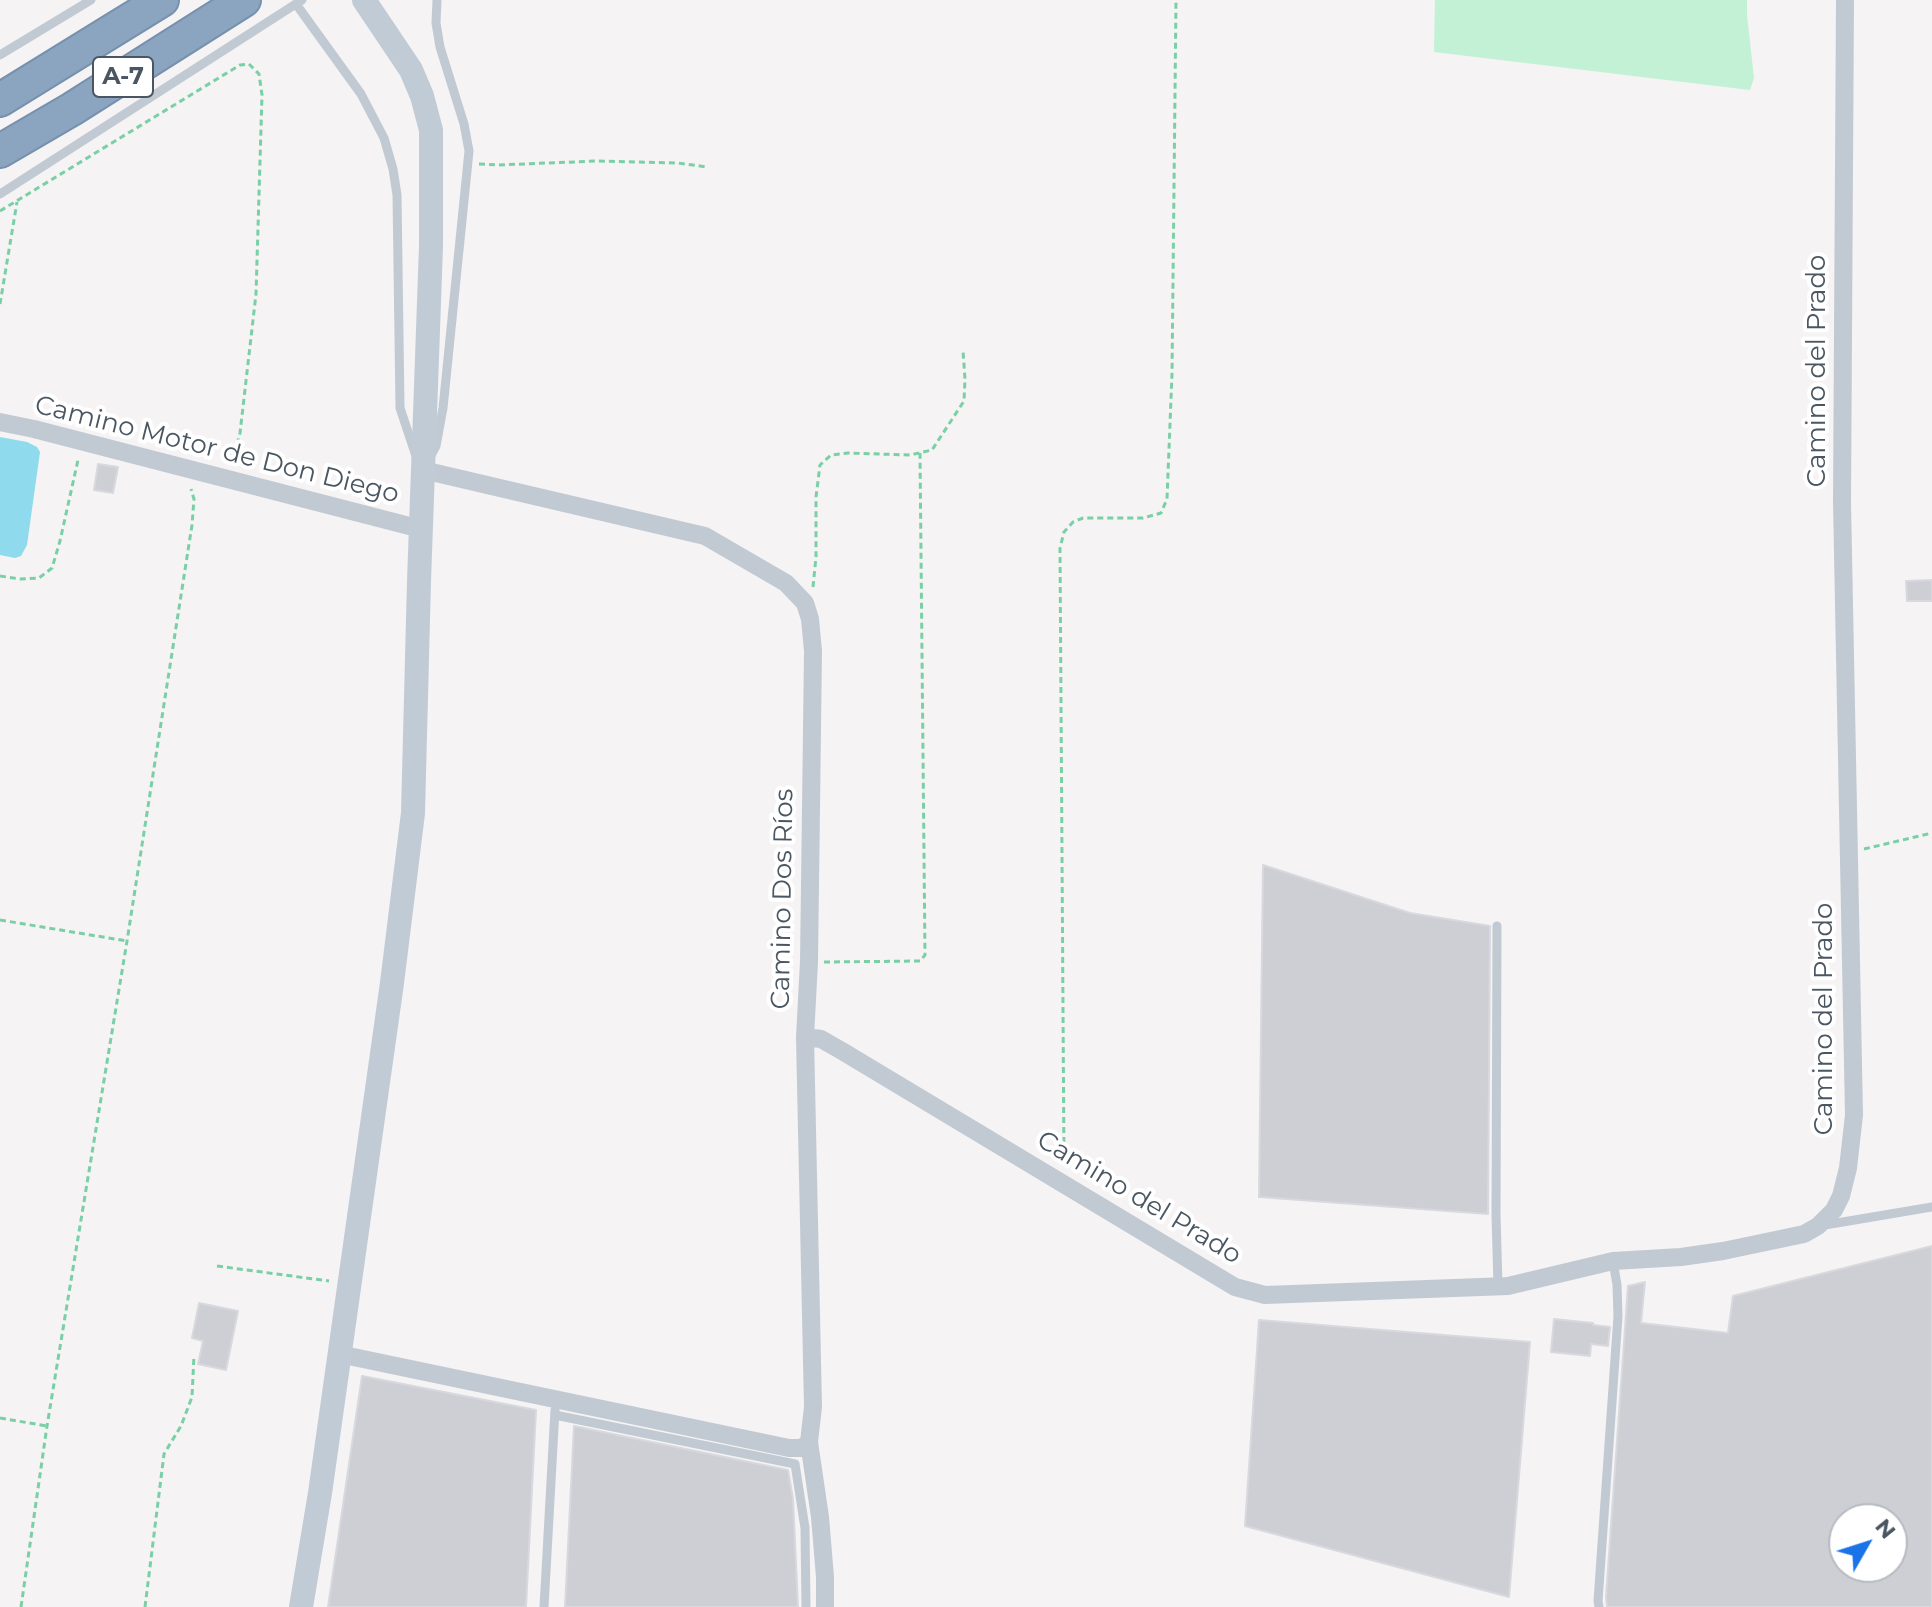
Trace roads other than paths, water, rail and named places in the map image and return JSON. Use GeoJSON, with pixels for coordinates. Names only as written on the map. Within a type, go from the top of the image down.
{"type":"FeatureCollection","features":[{"type":"Feature","properties":{"kind":"highway","name":"A-7"},"geometry":{"type":"LineString","coordinates":[[0,100],[162,0]]}},
{"type":"Feature","properties":{"kind":"highway","name":"A-7"},"geometry":{"type":"LineString","coordinates":[[0,151],[244,0]]}},
{"type":"Feature","properties":{"kind":"main road"},"geometry":{"type":"LineString","coordinates":[[301,1607],[392,983],[413,813],[431,230],[431,130],[411,70],[364,0]]}},
{"type":"Feature","properties":{"kind":"street","name":"Camino del Prado"},"geometry":{"type":"LineString","coordinates":[[805,1037],[821,1039],[842,1051],[1235,1287],[1265,1295],[1498,1287],[1613,1261],[1723,1251],[1804,1234],[1818,1226],[1834,1210],[1841,1196],[1854,1115],[1842,502],[1845,0]]}},
{"type":"Feature","properties":{"kind":"street","name":"Camino Motor de Don Diego"},"geometry":{"type":"LineString","coordinates":[[0,422],[421,529]]}},
{"type":"Feature","properties":{"kind":"street","name":"Camino Dos Ríos"},"geometry":{"type":"LineString","coordinates":[[423,470],[705,536],[786,583],[805,603],[813,651],[809,962],[805,1037],[813,1407],[809,1442],[820,1517],[825,1607]]}},
{"type":"Feature","properties":{"kind":"street"},"geometry":{"type":"LineString","coordinates":[[339,1354],[555,1407],[789,1448],[802,1448],[809,1442]]}},
{"type":"Feature","properties":{"kind":"lane"},"geometry":{"type":"LineString","coordinates":[[0,55],[91,0]]}},
{"type":"Feature","properties":{"kind":"lane"},"geometry":{"type":"LineString","coordinates":[[423,470],[436,446],[443,408],[469,151],[464,124],[440,47],[436,23],[437,0]]}},
{"type":"Feature","properties":{"kind":"lane"},"geometry":{"type":"LineString","coordinates":[[0,194],[299,2],[361,94],[384,138],[393,169],[397,195],[400,408],[423,470]]}},
{"type":"Feature","properties":{"kind":"lane"},"geometry":{"type":"LineString","coordinates":[[1497,926],[1498,1287]]}},
{"type":"Feature","properties":{"kind":"lane"},"geometry":{"type":"LineString","coordinates":[[1818,1226],[1932,1207]]}},
{"type":"Feature","properties":{"kind":"lane"},"geometry":{"type":"LineString","coordinates":[[1599,1607],[1618,1316],[1613,1261]]}},
{"type":"Feature","properties":{"kind":"lane"},"geometry":{"type":"LineString","coordinates":[[544,1607],[555,1407],[795,1464],[805,1528],[806,1607]]}},
{"type":"Feature","properties":{"kind":"water"},"geometry":{"type":"Polygon","coordinates":[[[0,437],[27,442],[40,452],[27,545],[21,556],[15,558],[0,555],[0,437]]]}}]}
